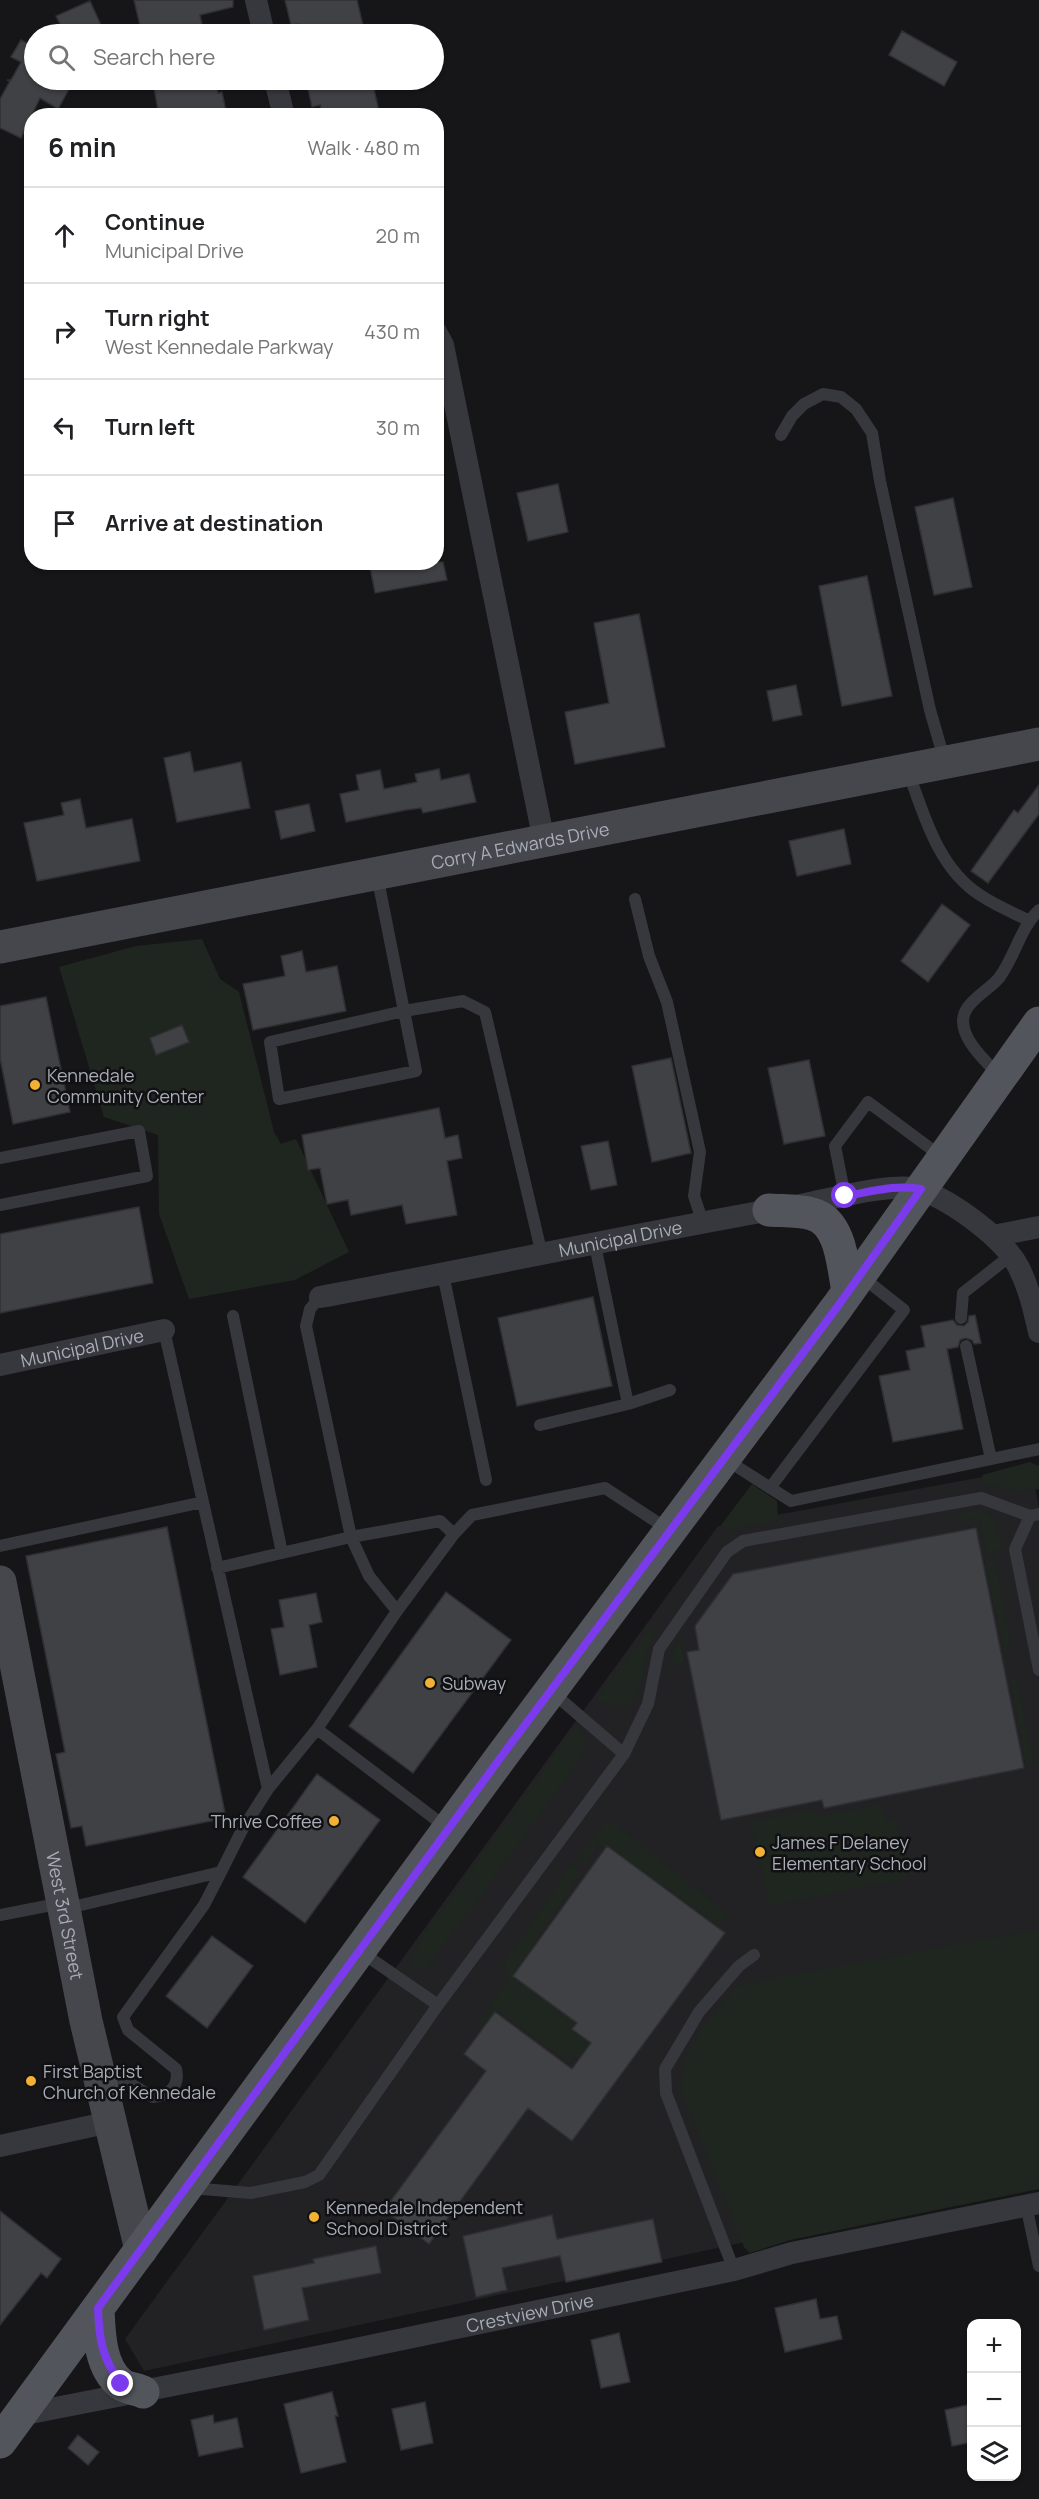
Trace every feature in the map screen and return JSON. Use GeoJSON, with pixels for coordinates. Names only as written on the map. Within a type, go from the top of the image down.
{"type":"FeatureCollection","features":[{"type":"Feature","properties":{"kind":"main road"},"geometry":{"type":"LineString","coordinates":[[0,2442],[10,2416],[98,2308],[448,1829],[854,1284],[1001,1077],[1032,1038]]}},
{"type":"Feature","properties":{"kind":"main road"},"geometry":{"type":"LineString","coordinates":[[769,1210],[813,1214],[830,1228],[854,1284]]}},
{"type":"Feature","properties":{"kind":"main road"},"geometry":{"type":"LineString","coordinates":[[98,2308],[99,2339],[109,2368],[121,2384],[143,2392]]}},
{"type":"Feature","properties":{"kind":"street"},"geometry":{"type":"LineString","coordinates":[[256,0],[262,24]]}},
{"type":"Feature","properties":{"kind":"street"},"geometry":{"type":"LineString","coordinates":[[278,90],[282,108]]}},
{"type":"Feature","properties":{"kind":"street"},"geometry":{"type":"LineString","coordinates":[[444,350],[544,841]]}},
{"type":"Feature","properties":{"kind":"street","name":"Corry A Edwards Drive"},"geometry":{"type":"LineString","coordinates":[[0,947],[1039,744]]}},
{"type":"Feature","properties":{"kind":"street","name":"Municipal Drive"},"geometry":{"type":"LineString","coordinates":[[320,1297],[845,1196],[910,1187],[921,1189]]}},
{"type":"Feature","properties":{"kind":"street"},"geometry":{"type":"LineString","coordinates":[[921,1189],[963,1211],[993,1236],[1018,1265],[1032,1300],[1039,1332]]}},
{"type":"Feature","properties":{"kind":"street"},"geometry":{"type":"LineString","coordinates":[[993,1236],[1039,1227]]}},
{"type":"Feature","properties":{"kind":"street","name":"Municipal Drive"},"geometry":{"type":"LineString","coordinates":[[0,1365],[164,1330]]}},
{"type":"Feature","properties":{"kind":"street","name":"West 3rd Street"},"geometry":{"type":"LineString","coordinates":[[0,1582],[5,1632],[96,2064],[141,2250]]}},
{"type":"Feature","properties":{"kind":"street"},"geometry":{"type":"LineString","coordinates":[[0,2146],[110,2122]]}},
{"type":"Feature","properties":{"kind":"street","name":"Crestview Drive"},"geometry":{"type":"LineString","coordinates":[[10,2416],[143,2392],[734,2270],[792,2253],[1032,2204]]}},
{"type":"Feature","properties":{"kind":"lane"},"geometry":{"type":"LineString","coordinates":[[782,435],[792,416],[804,404],[823,394],[841,397],[856,409],[872,433],[880,481],[927,699],[945,763]]}},
{"type":"Feature","properties":{"kind":"lane"},"geometry":{"type":"LineString","coordinates":[[908,770],[926,821],[947,864],[978,894],[1029,921]]}},
{"type":"Feature","properties":{"kind":"lane"},"geometry":{"type":"LineString","coordinates":[[377,874],[404,1011],[416,1071],[279,1099],[270,1042],[404,1011],[463,1001],[485,1012],[542,1255]]}},
{"type":"Feature","properties":{"kind":"lane"},"geometry":{"type":"LineString","coordinates":[[635,899],[649,956],[667,1002],[700,1152],[694,1196],[703,1223]]}},
{"type":"Feature","properties":{"kind":"lane"},"geometry":{"type":"LineString","coordinates":[[1001,1077],[974,1051],[963,1020],[966,1010],[999,977],[1029,921],[1039,910]]}},
{"type":"Feature","properties":{"kind":"lane"},"geometry":{"type":"LineString","coordinates":[[845,1196],[835,1146],[868,1102],[943,1158]]}},
{"type":"Feature","properties":{"kind":"lane"},"geometry":{"type":"LineString","coordinates":[[0,1158],[139,1131],[147,1176],[0,1205]]}},
{"type":"Feature","properties":{"kind":"lane"},"geometry":{"type":"LineString","coordinates":[[595,1245],[628,1404]]}},
{"type":"Feature","properties":{"kind":"lane"},"geometry":{"type":"LineString","coordinates":[[961,1318],[963,1293],[1010,1256]]}},
{"type":"Feature","properties":{"kind":"lane"},"geometry":{"type":"LineString","coordinates":[[443,1274],[486,1480]]}},
{"type":"Feature","properties":{"kind":"lane"},"geometry":{"type":"LineString","coordinates":[[770,1488],[904,1310],[854,1284]]}},
{"type":"Feature","properties":{"kind":"lane"},"geometry":{"type":"LineString","coordinates":[[320,1297],[310,1309],[306,1326],[351,1537],[369,1576],[398,1611]]}},
{"type":"Feature","properties":{"kind":"lane"},"geometry":{"type":"LineString","coordinates":[[233,1316],[282,1553]]}},
{"type":"Feature","properties":{"kind":"lane"},"geometry":{"type":"LineString","coordinates":[[164,1330],[268,1789]]}},
{"type":"Feature","properties":{"kind":"lane"},"geometry":{"type":"LineString","coordinates":[[966,1346],[991,1459]]}},
{"type":"Feature","properties":{"kind":"lane"},"geometry":{"type":"LineString","coordinates":[[540,1425],[628,1404],[670,1390]]}},
{"type":"Feature","properties":{"kind":"lane"},"geometry":{"type":"LineString","coordinates":[[723,1459],[791,1501],[1039,1449]]}},
{"type":"Feature","properties":{"kind":"lane"},"geometry":{"type":"LineString","coordinates":[[96,2064],[153,2097],[163,2097],[173,2089],[178,2078],[176,2069],[128,2030],[123,2017],[204,1905],[242,1830],[268,1789],[317,1729],[398,1611],[454,1534],[472,1515],[605,1488],[670,1531]]}},
{"type":"Feature","properties":{"kind":"lane"},"geometry":{"type":"LineString","coordinates":[[186,2188],[251,2193],[305,2182],[319,2175],[438,2004],[624,1754],[648,1704],[658,1650],[727,1552],[743,1541],[981,1498],[1034,1515],[1015,1549],[1039,1670]]}},
{"type":"Feature","properties":{"kind":"lane"},"geometry":{"type":"LineString","coordinates":[[0,1546],[203,1502]]}},
{"type":"Feature","properties":{"kind":"lane"},"geometry":{"type":"LineString","coordinates":[[217,1568],[351,1537],[440,1521],[454,1534]]}},
{"type":"Feature","properties":{"kind":"lane"},"geometry":{"type":"LineString","coordinates":[[550,1691],[624,1754]]}},
{"type":"Feature","properties":{"kind":"lane"},"geometry":{"type":"LineString","coordinates":[[317,1729],[448,1829]]}},
{"type":"Feature","properties":{"kind":"lane"},"geometry":{"type":"LineString","coordinates":[[0,1915],[64,1906],[221,1872]]}},
{"type":"Feature","properties":{"kind":"lane"},"geometry":{"type":"LineString","coordinates":[[359,1950],[438,2004]]}},
{"type":"Feature","properties":{"kind":"lane"},"geometry":{"type":"LineString","coordinates":[[734,2270],[666,2093],[665,2069],[699,2012],[739,1966],[754,1955]]}},
{"type":"Feature","properties":{"kind":"lane"},"geometry":{"type":"LineString","coordinates":[[1032,2204],[1039,2266]]}},
{"type":"Feature","properties":{"kind":"shaded area"},"geometry":{"type":"Polygon","coordinates":[[[202,939],[220,979],[239,992],[274,1132],[281,1144],[296,1139],[349,1252],[295,1280],[189,1299],[159,1214],[158,1135],[104,1117],[59,967],[136,946],[202,939]]]}},
{"type":"Feature","properties":{"kind":"shaded area"},"geometry":{"type":"Polygon","coordinates":[[[1030,1462],[1039,1466],[1039,1489],[1021,1491],[984,1484],[982,1475],[1030,1462]]]}},
{"type":"Feature","properties":{"kind":"shaded area","name":"James F Delaney Elementary School"},"geometry":{"type":"Polygon","coordinates":[[[1031,1468],[1039,1508],[1039,2179],[144,2371],[125,2339],[718,1526],[1031,1468]]]}},
{"type":"Feature","properties":{"kind":"shaded area"},"geometry":{"type":"Polygon","coordinates":[[[752,1484],[777,1501],[778,1520],[726,1530],[721,1525],[752,1484]]]}},
{"type":"Feature","properties":{"kind":"shaded area"},"geometry":{"type":"Polygon","coordinates":[[[978,1510],[990,1516],[996,1525],[1001,1549],[987,1554],[979,1517],[954,1523],[963,1513],[978,1510]]]}},
{"type":"Feature","properties":{"kind":"shaded area"},"geometry":{"type":"Polygon","coordinates":[[[995,1560],[1011,1646],[1004,1651],[985,1562],[995,1560]]]}},
{"type":"Feature","properties":{"kind":"shaded area"},"geometry":{"type":"Polygon","coordinates":[[[657,1626],[648,1648],[643,1677],[634,1699],[619,1706],[603,1702],[598,1698],[651,1627],[657,1626]]]}},
{"type":"Feature","properties":{"kind":"shaded area"},"geometry":{"type":"Polygon","coordinates":[[[679,1637],[685,1663],[669,1669],[668,1667],[679,1637]]]}},
{"type":"Feature","properties":{"kind":"shaded area"},"geometry":{"type":"Polygon","coordinates":[[[1010,1676],[1017,1678],[1034,1764],[1026,1766],[1010,1676]]]}},
{"type":"Feature","properties":{"kind":"shaded area"},"geometry":{"type":"Polygon","coordinates":[[[576,1727],[584,1735],[586,1744],[576,1765],[422,1973],[410,1963],[424,1934],[576,1727]]]}},
{"type":"Feature","properties":{"kind":"shaded area"},"geometry":{"type":"Polygon","coordinates":[[[882,1804],[885,1821],[896,1819],[908,1878],[769,1906],[751,1822],[815,1809],[817,1817],[882,1804]]]}},
{"type":"Feature","properties":{"kind":"shaded area"},"geometry":{"type":"Polygon","coordinates":[[[606,1821],[611,1821],[728,1914],[719,1926],[607,1846],[605,1849],[598,1843],[586,1863],[579,1858],[606,1821]]]}},
{"type":"Feature","properties":{"kind":"shaded area"},"geometry":{"type":"Polygon","coordinates":[[[572,1864],[581,1872],[513,1976],[577,2023],[591,2043],[579,2059],[574,2056],[569,2063],[497,2010],[484,2024],[480,2021],[507,1981],[504,1963],[572,1864]]]}},
{"type":"Feature","properties":{"kind":"shaded area"},"geometry":{"type":"Polygon","coordinates":[[[1039,1929],[1039,2189],[790,2240],[750,2253],[744,2247],[682,2094],[681,2075],[685,2058],[703,2027],[738,1985],[1039,1929]]]}},
{"type":"Feature","properties":{"kind":"building"},"geometry":{"type":"Polygon","coordinates":[[[134,0],[233,0],[233,7],[200,15],[202,24],[140,24],[134,0]]]}},
{"type":"Feature","properties":{"kind":"building"},"geometry":{"type":"Polygon","coordinates":[[[285,0],[357,0],[363,24],[298,24],[291,24],[285,0]]]}},
{"type":"Feature","properties":{"kind":"building"},"geometry":{"type":"Polygon","coordinates":[[[90,1],[100,24],[60,24],[56,16],[90,1]]]}},
{"type":"Feature","properties":{"kind":"building"},"geometry":{"type":"Polygon","coordinates":[[[902,31],[957,62],[944,86],[889,55],[902,31]]]}},
{"type":"Feature","properties":{"kind":"building"},"geometry":{"type":"Polygon","coordinates":[[[21,40],[24,42],[24,90],[68,90],[59,108],[40,98],[35,108],[24,108],[24,132],[21,138],[0,128],[0,99],[10,81],[7,80],[11,80],[21,62],[11,57],[21,40]]]}},
{"type":"Feature","properties":{"kind":"building"},"geometry":{"type":"Polygon","coordinates":[[[154,90],[218,90],[218,93],[222,92],[225,108],[158,108],[154,90]]]}},
{"type":"Feature","properties":{"kind":"building"},"geometry":{"type":"Polygon","coordinates":[[[308,90],[374,90],[378,108],[321,108],[320,105],[312,107],[308,90]]]}},
{"type":"Feature","properties":{"kind":"building"},"geometry":{"type":"Polygon","coordinates":[[[558,484],[568,532],[528,541],[517,493],[558,484]]]}},
{"type":"Feature","properties":{"kind":"building"},"geometry":{"type":"Polygon","coordinates":[[[953,498],[972,587],[934,595],[915,507],[953,498]]]}},
{"type":"Feature","properties":{"kind":"building"},"geometry":{"type":"Polygon","coordinates":[[[444,566],[447,580],[375,593],[371,570],[444,570],[444,566]]]}},
{"type":"Feature","properties":{"kind":"building"},"geometry":{"type":"Polygon","coordinates":[[[867,576],[892,696],[842,706],[819,586],[867,576]]]}},
{"type":"Feature","properties":{"kind":"building"},"geometry":{"type":"Polygon","coordinates":[[[639,614],[665,747],[575,764],[565,712],[609,703],[594,623],[639,614]]]}},
{"type":"Feature","properties":{"kind":"building"},"geometry":{"type":"Polygon","coordinates":[[[796,685],[802,715],[773,721],[767,691],[796,685]]]}},
{"type":"Feature","properties":{"kind":"building"},"geometry":{"type":"Polygon","coordinates":[[[190,752],[194,772],[241,762],[250,808],[177,822],[164,758],[190,752]]]}},
{"type":"Feature","properties":{"kind":"building"},"geometry":{"type":"Polygon","coordinates":[[[439,769],[441,780],[469,774],[476,802],[423,813],[421,808],[346,822],[340,794],[359,790],[356,775],[380,770],[384,789],[417,782],[415,774],[439,769]]]}},
{"type":"Feature","properties":{"kind":"building"},"geometry":{"type":"Polygon","coordinates":[[[1039,785],[1039,814],[988,883],[971,871],[1014,810],[1018,813],[1039,785]]]}},
{"type":"Feature","properties":{"kind":"building"},"geometry":{"type":"Polygon","coordinates":[[[80,799],[86,828],[132,819],[140,861],[37,881],[24,823],[64,815],[61,803],[80,799]]]}},
{"type":"Feature","properties":{"kind":"building"},"geometry":{"type":"Polygon","coordinates":[[[309,804],[315,831],[281,839],[275,811],[309,804]]]}},
{"type":"Feature","properties":{"kind":"building"},"geometry":{"type":"Polygon","coordinates":[[[844,829],[851,864],[797,876],[789,841],[844,829]]]}},
{"type":"Feature","properties":{"kind":"building"},"geometry":{"type":"Polygon","coordinates":[[[942,904],[970,925],[928,982],[901,961],[942,904]]]}},
{"type":"Feature","properties":{"kind":"building"},"geometry":{"type":"Polygon","coordinates":[[[302,951],[306,972],[337,966],[346,1011],[253,1030],[243,984],[285,976],[281,956],[302,951]]]}},
{"type":"Feature","properties":{"kind":"building","name":"Kennedale Community Center"},"geometry":{"type":"Polygon","coordinates":[[[46,997],[70,1112],[13,1124],[0,1058],[0,1006],[46,997]]]}},
{"type":"Feature","properties":{"kind":"building"},"geometry":{"type":"Polygon","coordinates":[[[182,1025],[189,1042],[156,1055],[150,1038],[182,1025]]]}},
{"type":"Feature","properties":{"kind":"building"},"geometry":{"type":"Polygon","coordinates":[[[671,1058],[691,1153],[652,1162],[632,1066],[671,1058]]]}},
{"type":"Feature","properties":{"kind":"building"},"geometry":{"type":"Polygon","coordinates":[[[809,1060],[825,1136],[784,1144],[768,1068],[809,1060]]]}},
{"type":"Feature","properties":{"kind":"building"},"geometry":{"type":"Polygon","coordinates":[[[439,1108],[445,1138],[458,1135],[462,1158],[447,1161],[457,1215],[406,1224],[402,1205],[351,1215],[348,1200],[327,1204],[320,1168],[308,1170],[302,1135],[439,1108]]]}},
{"type":"Feature","properties":{"kind":"building"},"geometry":{"type":"Polygon","coordinates":[[[608,1141],[617,1185],[591,1190],[581,1146],[608,1141]]]}},
{"type":"Feature","properties":{"kind":"building"},"geometry":{"type":"Polygon","coordinates":[[[139,1207],[153,1283],[0,1313],[0,1234],[139,1207]]]}},
{"type":"Feature","properties":{"kind":"building"},"geometry":{"type":"Polygon","coordinates":[[[593,1297],[612,1386],[517,1406],[498,1318],[593,1297]]]}},
{"type":"Feature","properties":{"kind":"building"},"geometry":{"type":"Polygon","coordinates":[[[975,1315],[981,1343],[974,1344],[972,1340],[965,1338],[960,1340],[958,1347],[947,1349],[963,1429],[893,1442],[879,1376],[910,1370],[906,1351],[925,1347],[921,1326],[953,1320],[957,1325],[964,1326],[969,1316],[975,1315]]]}},
{"type":"Feature","properties":{"kind":"building"},"geometry":{"type":"Polygon","coordinates":[[[167,1527],[226,1818],[86,1846],[82,1826],[71,1828],[56,1754],[65,1752],[26,1556],[167,1527]]]}},
{"type":"Feature","properties":{"kind":"building"},"geometry":{"type":"Polygon","coordinates":[[[976,1528],[1024,1768],[824,1808],[822,1800],[721,1820],[687,1652],[699,1650],[695,1626],[733,1574],[976,1528]]]}},
{"type":"Feature","properties":{"kind":"building","name":"Subway"},"geometry":{"type":"Polygon","coordinates":[[[446,1592],[511,1640],[413,1773],[349,1726],[446,1592]]]}},
{"type":"Feature","properties":{"kind":"building"},"geometry":{"type":"Polygon","coordinates":[[[316,1593],[322,1622],[309,1625],[317,1667],[280,1675],[271,1629],[284,1627],[279,1600],[316,1593]]]}},
{"type":"Feature","properties":{"kind":"building"},"geometry":{"type":"Polygon","coordinates":[[[317,1774],[380,1820],[305,1923],[243,1877],[317,1774]]]}},
{"type":"Feature","properties":{"kind":"building"},"geometry":{"type":"Polygon","coordinates":[[[607,1846],[725,1933],[572,2141],[528,2108],[429,2244],[384,2210],[486,2071],[464,2054],[495,2012],[572,2069],[591,2043],[572,2029],[577,2023],[513,1976],[607,1846]]]}},
{"type":"Feature","properties":{"kind":"building"},"geometry":{"type":"Polygon","coordinates":[[[212,1936],[253,1966],[207,2028],[166,1996],[212,1936]]]}},
{"type":"Feature","properties":{"kind":"building"},"geometry":{"type":"Polygon","coordinates":[[[0,2211],[61,2259],[47,2278],[41,2273],[0,2325],[0,2211]]]}},
{"type":"Feature","properties":{"kind":"building"},"geometry":{"type":"Polygon","coordinates":[[[552,2215],[557,2239],[653,2219],[662,2262],[566,2282],[560,2256],[502,2268],[507,2290],[476,2297],[463,2236],[552,2215]]]}},
{"type":"Feature","properties":{"kind":"building"},"geometry":{"type":"Polygon","coordinates":[[[376,2246],[381,2273],[302,2288],[309,2320],[264,2330],[253,2276],[314,2263],[313,2259],[376,2246]]]}},
{"type":"Feature","properties":{"kind":"building"},"geometry":{"type":"Polygon","coordinates":[[[816,2299],[820,2319],[837,2316],[842,2339],[785,2352],[775,2308],[816,2299]]]}},
{"type":"Feature","properties":{"kind":"building"},"geometry":{"type":"Polygon","coordinates":[[[619,2333],[630,2382],[601,2388],[591,2340],[619,2333]]]}},
{"type":"Feature","properties":{"kind":"building"},"geometry":{"type":"Polygon","coordinates":[[[332,2392],[346,2462],[301,2473],[284,2404],[332,2392]]]}},
{"type":"Feature","properties":{"kind":"building"},"geometry":{"type":"Polygon","coordinates":[[[425,2402],[433,2443],[401,2450],[392,2409],[425,2402]]]}},
{"type":"Feature","properties":{"kind":"building"},"geometry":{"type":"Polygon","coordinates":[[[967,2405],[967,2443],[952,2446],[945,2410],[967,2405]]]}},
{"type":"Feature","properties":{"kind":"building"},"geometry":{"type":"Polygon","coordinates":[[[213,2415],[214,2423],[237,2418],[243,2447],[199,2456],[191,2420],[213,2415]]]}},
{"type":"Feature","properties":{"kind":"building"},"geometry":{"type":"Polygon","coordinates":[[[78,2435],[99,2452],[88,2465],[68,2448],[78,2435]]]}},
{"type":"Feature","properties":{"kind":"place","name":"Kennedale Community Center"},"geometry":{"type":"Point","coordinates":[35,1085]}},
{"type":"Feature","properties":{"kind":"place","name":"Subway"},"geometry":{"type":"Point","coordinates":[430,1683]}},
{"type":"Feature","properties":{"kind":"place","name":"Thrive Coffee"},"geometry":{"type":"Point","coordinates":[334,1821]}},
{"type":"Feature","properties":{"kind":"place","name":"James F Delaney Elementary School"},"geometry":{"type":"Point","coordinates":[760,1852]}},
{"type":"Feature","properties":{"kind":"place","name":"First Baptist Church of Kennedale"},"geometry":{"type":"Point","coordinates":[31,2081]}},
{"type":"Feature","properties":{"kind":"place","name":"Kennedale Independent School District"},"geometry":{"type":"Point","coordinates":[314,2217]}},
{"type":"Feature","properties":{"kind":"route"},"geometry":{"type":"LineString","coordinates":[[121,2384],[109,2368],[99,2339],[98,2308],[501,1757],[838,1306],[921,1189],[910,1187],[845,1196]]}}]}
